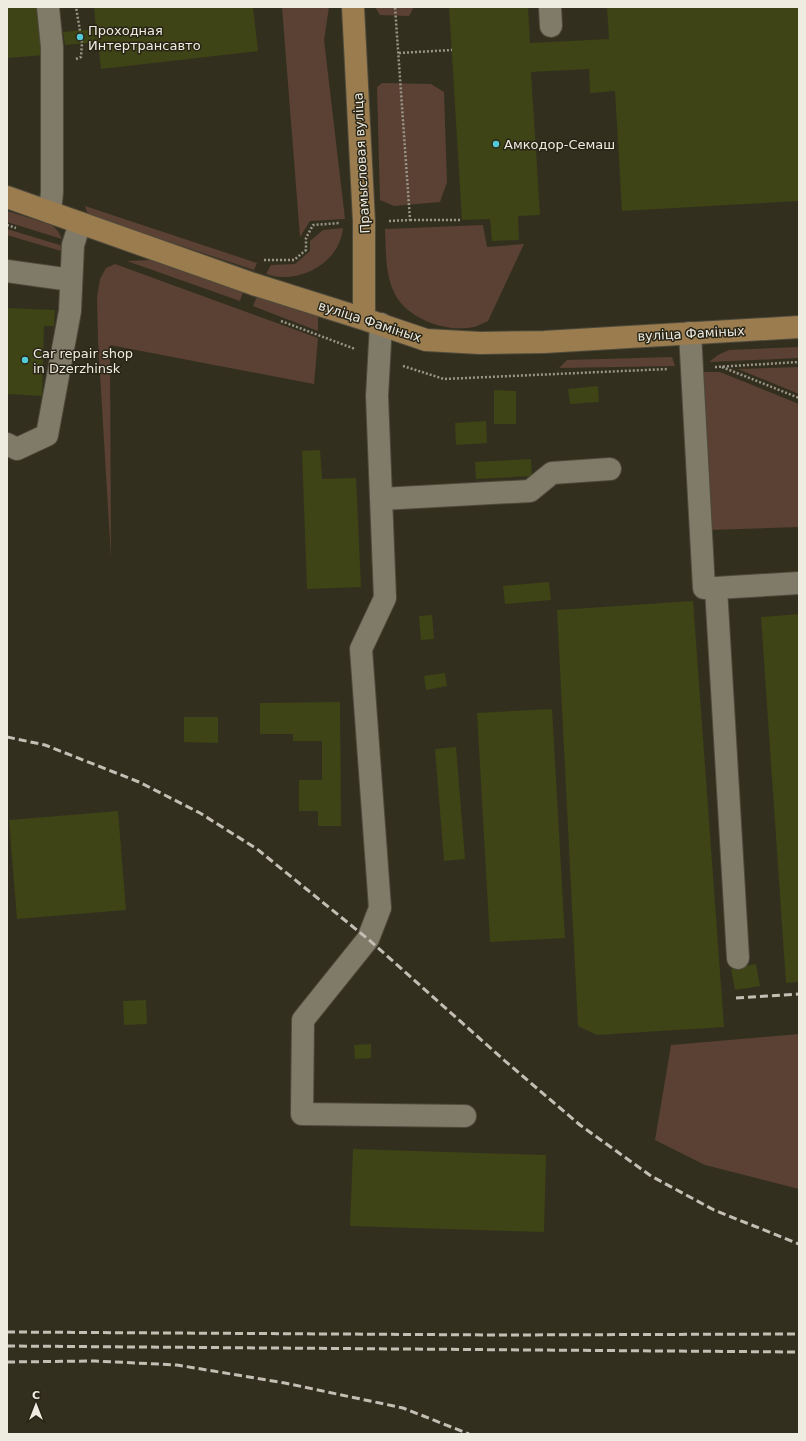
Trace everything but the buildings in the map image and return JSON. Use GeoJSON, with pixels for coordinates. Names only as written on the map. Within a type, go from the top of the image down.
{"type":"FeatureCollection","features":[{"type":"Feature","properties":{"kind":"main road","name":"Прамысловая вуліца"},"geometry":{"type":"LineString","coordinates":[[353,7],[364,222],[373,321]]}},
{"type":"Feature","properties":{"kind":"main road","name":"вуліца Фаміных"},"geometry":{"type":"LineString","coordinates":[[7,197],[253,284],[373,321],[426,340],[480,343],[544,342],[799,327]]}},
{"type":"Feature","properties":{"kind":"lane"},"geometry":{"type":"LineString","coordinates":[[48,7],[52,47],[52,192],[50,212]]}},
{"type":"Feature","properties":{"kind":"lane"},"geometry":{"type":"LineString","coordinates":[[7,444],[17,449],[47,435],[70,311],[73,245],[80,223]]}},
{"type":"Feature","properties":{"kind":"lane"},"geometry":{"type":"LineString","coordinates":[[7,271],[71,280]]}},
{"type":"Feature","properties":{"kind":"lane"},"geometry":{"type":"LineString","coordinates":[[373,321],[385,598],[361,648],[380,908],[368,938],[303,1020],[302,1114],[465,1116]]}},
{"type":"Feature","properties":{"kind":"lane"},"geometry":{"type":"LineString","coordinates":[[690,333],[704,588],[799,583]]}},
{"type":"Feature","properties":{"kind":"lane"},"geometry":{"type":"LineString","coordinates":[[381,499],[530,491],[552,473],[610,469]]}},
{"type":"Feature","properties":{"kind":"lane"},"geometry":{"type":"LineString","coordinates":[[716,588],[738,958]]}},
{"type":"Feature","properties":{"kind":"path"},"geometry":{"type":"LineString","coordinates":[[399,53],[452,50]]}},
{"type":"Feature","properties":{"kind":"path"},"geometry":{"type":"LineString","coordinates":[[410,220],[462,220]]}},
{"type":"Feature","properties":{"kind":"path"},"geometry":{"type":"LineString","coordinates":[[720,366],[799,398]]}},
{"type":"Feature","properties":{"kind":"shaded area"},"geometry":{"type":"Polygon","coordinates":[[[282,7],[329,7],[324,40],[345,219],[310,221],[300,237],[282,7]]]}},
{"type":"Feature","properties":{"kind":"shaded area"},"geometry":{"type":"Polygon","coordinates":[[[375,7],[414,7],[409,16],[380,15],[375,7]]]}},
{"type":"Feature","properties":{"kind":"shaded area"},"geometry":{"type":"Polygon","coordinates":[[[382,83],[431,84],[444,92],[447,182],[440,202],[394,206],[380,200],[377,87],[382,83]]]}},
{"type":"Feature","properties":{"kind":"shaded area"},"geometry":{"type":"Polygon","coordinates":[[[85,206],[257,263],[254,270],[91,216],[87,212],[85,206]]]}},
{"type":"Feature","properties":{"kind":"shaded area"},"geometry":{"type":"Polygon","coordinates":[[[7,211],[52,225],[58,231],[62,239],[7,222],[7,211]]]}},
{"type":"Feature","properties":{"kind":"shaded area"},"geometry":{"type":"Polygon","coordinates":[[[483,225],[487,247],[524,244],[488,321],[474,327],[451,328],[416,316],[398,300],[390,283],[386,260],[385,229],[483,225]]]}},
{"type":"Feature","properties":{"kind":"shaded area"},"geometry":{"type":"Polygon","coordinates":[[[343,228],[341,239],[330,257],[313,270],[292,276],[279,277],[266,274],[271,265],[295,264],[310,251],[310,241],[323,230],[343,228]]]}},
{"type":"Feature","properties":{"kind":"shaded area"},"geometry":{"type":"Polygon","coordinates":[[[7,229],[63,246],[61,251],[7,235],[7,229]]]}},
{"type":"Feature","properties":{"kind":"shaded area"},"geometry":{"type":"Polygon","coordinates":[[[153,260],[244,289],[240,301],[127,261],[153,260]]]}},
{"type":"Feature","properties":{"kind":"shaded area"},"geometry":{"type":"Polygon","coordinates":[[[115,264],[318,338],[314,384],[110,345],[111,558],[98,340],[97,297],[100,279],[106,268],[115,264]]]}},
{"type":"Feature","properties":{"kind":"shaded area"},"geometry":{"type":"Polygon","coordinates":[[[258,294],[318,316],[318,331],[253,306],[258,294]]]}},
{"type":"Feature","properties":{"kind":"shaded area"},"geometry":{"type":"Polygon","coordinates":[[[799,347],[799,358],[709,362],[718,355],[729,350],[799,347]]]}},
{"type":"Feature","properties":{"kind":"shaded area"},"geometry":{"type":"Polygon","coordinates":[[[672,357],[675,366],[559,368],[567,360],[672,357]]]}},
{"type":"Feature","properties":{"kind":"shaded area"},"geometry":{"type":"Polygon","coordinates":[[[799,367],[799,394],[738,369],[799,367]]]}},
{"type":"Feature","properties":{"kind":"shaded area"},"geometry":{"type":"Polygon","coordinates":[[[698,372],[720,372],[799,404],[799,527],[708,530],[698,372]]]}},
{"type":"Feature","properties":{"kind":"shaded area"},"geometry":{"type":"Polygon","coordinates":[[[799,1034],[799,1189],[705,1165],[655,1140],[671,1045],[799,1034]]]}},
{"type":"Feature","properties":{"kind":"railway"},"geometry":{"type":"LineString","coordinates":[[7,737],[45,745],[139,782],[200,813],[257,849],[368,939],[505,1061],[580,1125],[651,1176],[714,1210],[799,1244]]}},
{"type":"Feature","properties":{"kind":"railway"},"geometry":{"type":"LineString","coordinates":[[736,998],[799,994]]}},
{"type":"Feature","properties":{"kind":"railway"},"geometry":{"type":"LineString","coordinates":[[7,1332],[499,1335],[799,1334]]}},
{"type":"Feature","properties":{"kind":"railway"},"geometry":{"type":"LineString","coordinates":[[7,1346],[799,1352]]}},
{"type":"Feature","properties":{"kind":"railway"},"geometry":{"type":"LineString","coordinates":[[7,1362],[95,1361],[177,1365],[285,1383],[403,1408],[469,1434]]}},
{"type":"Feature","properties":{"kind":"place","name":"Проходная Интертрансавто"},"geometry":{"type":"Point","coordinates":[80,37]}},
{"type":"Feature","properties":{"kind":"place","name":"Амкодор-Семаш"},"geometry":{"type":"Point","coordinates":[496,144]}},
{"type":"Feature","properties":{"kind":"place","name":"Car repair shop in Dzerzhinsk"},"geometry":{"type":"Point","coordinates":[25,360]}}]}
